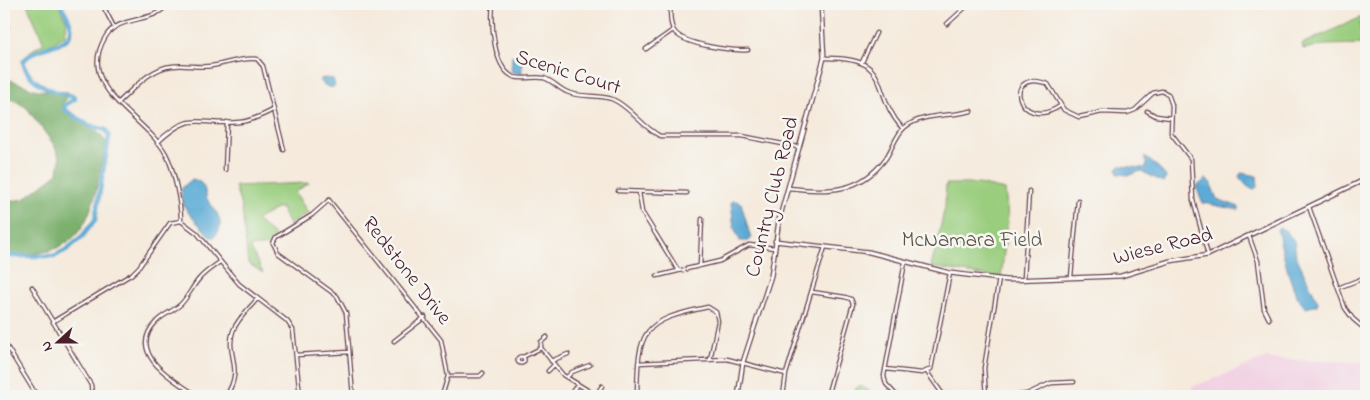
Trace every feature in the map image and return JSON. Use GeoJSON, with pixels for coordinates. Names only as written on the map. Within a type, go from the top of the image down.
{"type":"FeatureCollection","features":[{"type":"Feature","properties":{"kind":"street"},"geometry":{"type":"LineString","coordinates":[[102,4],[114,27]]}},
{"type":"Feature","properties":{"kind":"street"},"geometry":{"type":"LineString","coordinates":[[168,4],[158,14],[114,27],[106,37],[98,57],[99,77],[106,90],[157,143],[166,155],[181,221],[198,234],[239,284],[287,321],[293,330],[300,396]]}},
{"type":"Feature","properties":{"kind":"street","name":"Scenic Court"},"geometry":{"type":"LineString","coordinates":[[493,4],[492,24],[499,61],[504,71],[512,76],[520,79],[542,78],[570,93],[610,98],[621,104],[651,132],[660,136],[742,136],[798,147]]}},
{"type":"Feature","properties":{"kind":"street"},"geometry":{"type":"LineString","coordinates":[[671,4],[670,15],[673,30],[678,36],[689,41],[738,51],[748,50]]}},
{"type":"Feature","properties":{"kind":"street","name":"Country Club Road"},"geometry":{"type":"LineString","coordinates":[[738,396],[743,362],[771,276],[775,241],[798,147],[824,58],[821,4]]}},
{"type":"Feature","properties":{"kind":"street"},"geometry":{"type":"LineString","coordinates":[[947,24],[969,4]]}},
{"type":"Feature","properties":{"kind":"street"},"geometry":{"type":"LineString","coordinates":[[4,20],[7,28],[4,40]]}},
{"type":"Feature","properties":{"kind":"street"},"geometry":{"type":"LineString","coordinates":[[646,49],[673,30]]}},
{"type":"Feature","properties":{"kind":"street"},"geometry":{"type":"LineString","coordinates":[[862,62],[876,33]]}},
{"type":"Feature","properties":{"kind":"street"},"geometry":{"type":"LineString","coordinates":[[119,102],[157,70],[172,66],[209,66],[249,58],[257,59],[263,66],[284,150]]}},
{"type":"Feature","properties":{"kind":"street"},"geometry":{"type":"LineString","coordinates":[[824,58],[850,59],[862,62],[874,73],[883,88],[888,107],[903,129]]}},
{"type":"Feature","properties":{"kind":"street"},"geometry":{"type":"LineString","coordinates":[[1060,106],[1045,113],[1034,112],[1019,100],[1020,88],[1031,80],[1048,84],[1054,91],[1060,106],[1068,113],[1079,117],[1106,112],[1127,113],[1135,110],[1153,93],[1162,92],[1168,94],[1172,101],[1171,134],[1191,159],[1193,200],[1208,255]]}},
{"type":"Feature","properties":{"kind":"street"},"geometry":{"type":"LineString","coordinates":[[157,143],[180,123],[194,121],[227,122],[254,119],[273,110]]}},
{"type":"Feature","properties":{"kind":"street"},"geometry":{"type":"LineString","coordinates":[[788,188],[829,192],[860,181],[876,169],[886,157],[903,129],[922,119],[971,110]]}},
{"type":"Feature","properties":{"kind":"street"},"geometry":{"type":"LineString","coordinates":[[1147,111],[1156,116],[1171,118]]}},
{"type":"Feature","properties":{"kind":"street"},"geometry":{"type":"LineString","coordinates":[[225,170],[228,147],[227,122]]}},
{"type":"Feature","properties":{"kind":"street","name":"Wiese Road"},"geometry":{"type":"LineString","coordinates":[[775,241],[869,252],[950,273],[999,279],[1024,281],[1071,277],[1121,276],[1170,261],[1208,255],[1366,179]]}},
{"type":"Feature","properties":{"kind":"street"},"geometry":{"type":"LineString","coordinates":[[1024,281],[1029,191]]}},
{"type":"Feature","properties":{"kind":"street"},"geometry":{"type":"LineString","coordinates":[[618,192],[687,193]]}},
{"type":"Feature","properties":{"kind":"street"},"geometry":{"type":"LineString","coordinates":[[639,192],[642,212],[678,270]]}},
{"type":"Feature","properties":{"kind":"street","name":"Redstone Drive"},"geometry":{"type":"LineString","coordinates":[[349,352],[346,313],[337,296],[278,253],[273,242],[276,237],[312,214],[329,200],[425,317],[441,340],[448,376],[442,396]]}},
{"type":"Feature","properties":{"kind":"street"},"geometry":{"type":"LineString","coordinates":[[1071,277],[1078,200]]}},
{"type":"Feature","properties":{"kind":"street"},"geometry":{"type":"LineString","coordinates":[[1308,206],[1349,314],[1366,330]]}},
{"type":"Feature","properties":{"kind":"street"},"geometry":{"type":"LineString","coordinates":[[700,266],[702,220]]}},
{"type":"Feature","properties":{"kind":"street"},"geometry":{"type":"LineString","coordinates":[[54,321],[132,274],[139,267],[165,228],[170,224],[181,221]]}},
{"type":"Feature","properties":{"kind":"street"},"geometry":{"type":"LineString","coordinates":[[1248,236],[1258,261],[1264,310],[1269,319]]}},
{"type":"Feature","properties":{"kind":"street"},"geometry":{"type":"LineString","coordinates":[[657,276],[720,261],[749,245],[775,248]]}},
{"type":"Feature","properties":{"kind":"street"},"geometry":{"type":"LineString","coordinates":[[783,396],[786,374],[826,247]]}},
{"type":"Feature","properties":{"kind":"street"},"geometry":{"type":"LineString","coordinates":[[198,396],[154,365],[148,354],[146,340],[151,327],[157,320],[179,306],[199,278],[220,262]]}},
{"type":"Feature","properties":{"kind":"street"},"geometry":{"type":"LineString","coordinates":[[898,396],[886,384],[885,369],[906,262]]}},
{"type":"Feature","properties":{"kind":"street"},"geometry":{"type":"LineString","coordinates":[[927,372],[935,360],[950,273]]}},
{"type":"Feature","properties":{"kind":"street"},"geometry":{"type":"LineString","coordinates":[[1338,288],[1366,277]]}},
{"type":"Feature","properties":{"kind":"street"},"geometry":{"type":"LineString","coordinates":[[986,396],[984,368],[999,279]]}},
{"type":"Feature","properties":{"kind":"street"},"geometry":{"type":"LineString","coordinates":[[32,287],[91,385],[92,396]]}},
{"type":"Feature","properties":{"kind":"street"},"geometry":{"type":"LineString","coordinates":[[812,292],[846,297],[851,299],[852,304],[827,396]]}},
{"type":"Feature","properties":{"kind":"street"},"geometry":{"type":"LineString","coordinates":[[226,396],[236,377],[232,344],[233,330],[257,298]]}},
{"type":"Feature","properties":{"kind":"street"},"geometry":{"type":"LineString","coordinates":[[637,396],[638,363],[642,340],[655,323],[678,313],[708,307],[716,312],[718,321],[710,360]]}},
{"type":"Feature","properties":{"kind":"street"},"geometry":{"type":"LineString","coordinates":[[394,340],[425,317]]}},
{"type":"Feature","properties":{"kind":"street"},"geometry":{"type":"LineString","coordinates":[[547,337],[541,342],[541,348],[550,361],[567,377],[596,396],[602,386]]}},
{"type":"Feature","properties":{"kind":"street"},"geometry":{"type":"LineString","coordinates":[[4,342],[37,396]]}},
{"type":"Feature","properties":{"kind":"street"},"geometry":{"type":"LineString","coordinates":[[523,357],[541,348]]}},
{"type":"Feature","properties":{"kind":"street"},"geometry":{"type":"LineString","coordinates":[[296,355],[349,352],[353,396]]}},
{"type":"Feature","properties":{"kind":"street"},"geometry":{"type":"LineString","coordinates":[[550,361],[568,354]]}},
{"type":"Feature","properties":{"kind":"street"},"geometry":{"type":"LineString","coordinates":[[638,363],[727,359],[786,374]]}},
{"type":"Feature","properties":{"kind":"street"},"geometry":{"type":"LineString","coordinates":[[548,371],[554,365]]}},
{"type":"Feature","properties":{"kind":"street"},"geometry":{"type":"LineString","coordinates":[[567,377],[572,372],[590,365]]}},
{"type":"Feature","properties":{"kind":"street"},"geometry":{"type":"LineString","coordinates":[[885,369],[927,372]]}},
{"type":"Feature","properties":{"kind":"street"},"geometry":{"type":"LineString","coordinates":[[927,372],[944,396]]}},
{"type":"Feature","properties":{"kind":"street"},"geometry":{"type":"LineString","coordinates":[[448,376],[480,376],[483,373]]}},
{"type":"Feature","properties":{"kind":"street"},"geometry":{"type":"LineString","coordinates":[[1014,396],[1026,394],[1051,383],[1074,382]]}},
{"type":"Feature","properties":{"kind":"street"},"geometry":{"type":"LineString","coordinates":[[569,396],[577,385]]}},
{"type":"Feature","properties":{"kind":"shaded area"},"geometry":{"type":"Polygon","coordinates":[[[1269,357],[1269,359],[1366,362],[1366,396],[1192,396],[1192,387],[1269,357]]]}},
{"type":"Feature","properties":{"kind":"green space"},"geometry":{"type":"Polygon","coordinates":[[[27,4],[58,4],[67,21],[65,36],[44,48],[29,52],[44,43],[27,4]]]}},
{"type":"Feature","properties":{"kind":"green space"},"geometry":{"type":"Polygon","coordinates":[[[1366,15],[1366,21],[1359,24],[1366,44],[1325,45],[1303,49],[1302,44],[1366,15]]]}},
{"type":"Feature","properties":{"kind":"green space"},"geometry":{"type":"Polygon","coordinates":[[[4,79],[38,90],[67,92],[69,96],[62,104],[63,109],[101,135],[106,142],[91,209],[83,226],[71,239],[55,248],[33,254],[4,255],[4,202],[24,199],[58,173],[60,158],[54,145],[27,108],[14,100],[4,99],[4,79]]]}},
{"type":"Feature","properties":{"kind":"green space"},"geometry":{"type":"Polygon","coordinates":[[[309,183],[295,192],[308,213],[289,225],[280,207],[256,220],[274,235],[271,245],[250,247],[263,273],[248,263],[242,210],[235,186],[309,183]]]}},
{"type":"Feature","properties":{"kind":"green space","name":"McNamara Field"},"geometry":{"type":"Polygon","coordinates":[[[946,184],[978,184],[1005,190],[1008,217],[1001,278],[931,267],[945,207],[946,184]]]}},
{"type":"Feature","properties":{"kind":"green space"},"geometry":{"type":"Polygon","coordinates":[[[860,386],[878,394],[889,391],[895,396],[872,396],[860,392],[859,396],[854,396],[856,388],[860,386]]]}},
{"type":"Feature","properties":{"kind":"water"},"geometry":{"type":"Polygon","coordinates":[[[512,55],[522,61],[522,74],[511,72],[512,55]]]}},
{"type":"Feature","properties":{"kind":"water"},"geometry":{"type":"Polygon","coordinates":[[[323,78],[333,79],[335,86],[328,87],[324,85],[319,80],[323,78]]]}},
{"type":"Feature","properties":{"kind":"water"},"geometry":{"type":"Polygon","coordinates":[[[1144,156],[1159,168],[1166,177],[1163,182],[1141,171],[1129,175],[1118,174],[1117,168],[1120,166],[1144,168],[1147,165],[1144,156]]]}},
{"type":"Feature","properties":{"kind":"water"},"geometry":{"type":"Polygon","coordinates":[[[1241,173],[1257,176],[1258,186],[1255,189],[1248,187],[1239,177],[1241,173]]]}},
{"type":"Feature","properties":{"kind":"water"},"geometry":{"type":"Polygon","coordinates":[[[192,179],[203,186],[207,199],[219,217],[220,227],[214,237],[210,237],[195,221],[183,203],[182,188],[192,179]]]}},
{"type":"Feature","properties":{"kind":"water"},"geometry":{"type":"Polygon","coordinates":[[[1206,179],[1210,182],[1217,199],[1239,207],[1239,210],[1203,203],[1196,187],[1206,179]]]}},
{"type":"Feature","properties":{"kind":"water"},"geometry":{"type":"Polygon","coordinates":[[[733,200],[741,203],[751,239],[749,241],[740,241],[734,228],[731,203],[733,200]]]}},
{"type":"Feature","properties":{"kind":"water"},"geometry":{"type":"Polygon","coordinates":[[[1279,227],[1286,231],[1294,241],[1296,256],[1318,302],[1317,305],[1306,308],[1296,293],[1284,259],[1277,229],[1279,227]]]}},
{"type":"Feature","properties":{"kind":"waterway"},"geometry":{"type":"LineString","coordinates":[[4,256],[54,256],[66,250],[81,238],[95,220],[109,137],[106,130],[88,125],[64,109],[65,105],[75,99],[75,97],[53,91],[36,82],[28,73],[23,62],[40,50],[61,43],[68,38],[71,31],[69,20],[60,4]]}}]}
